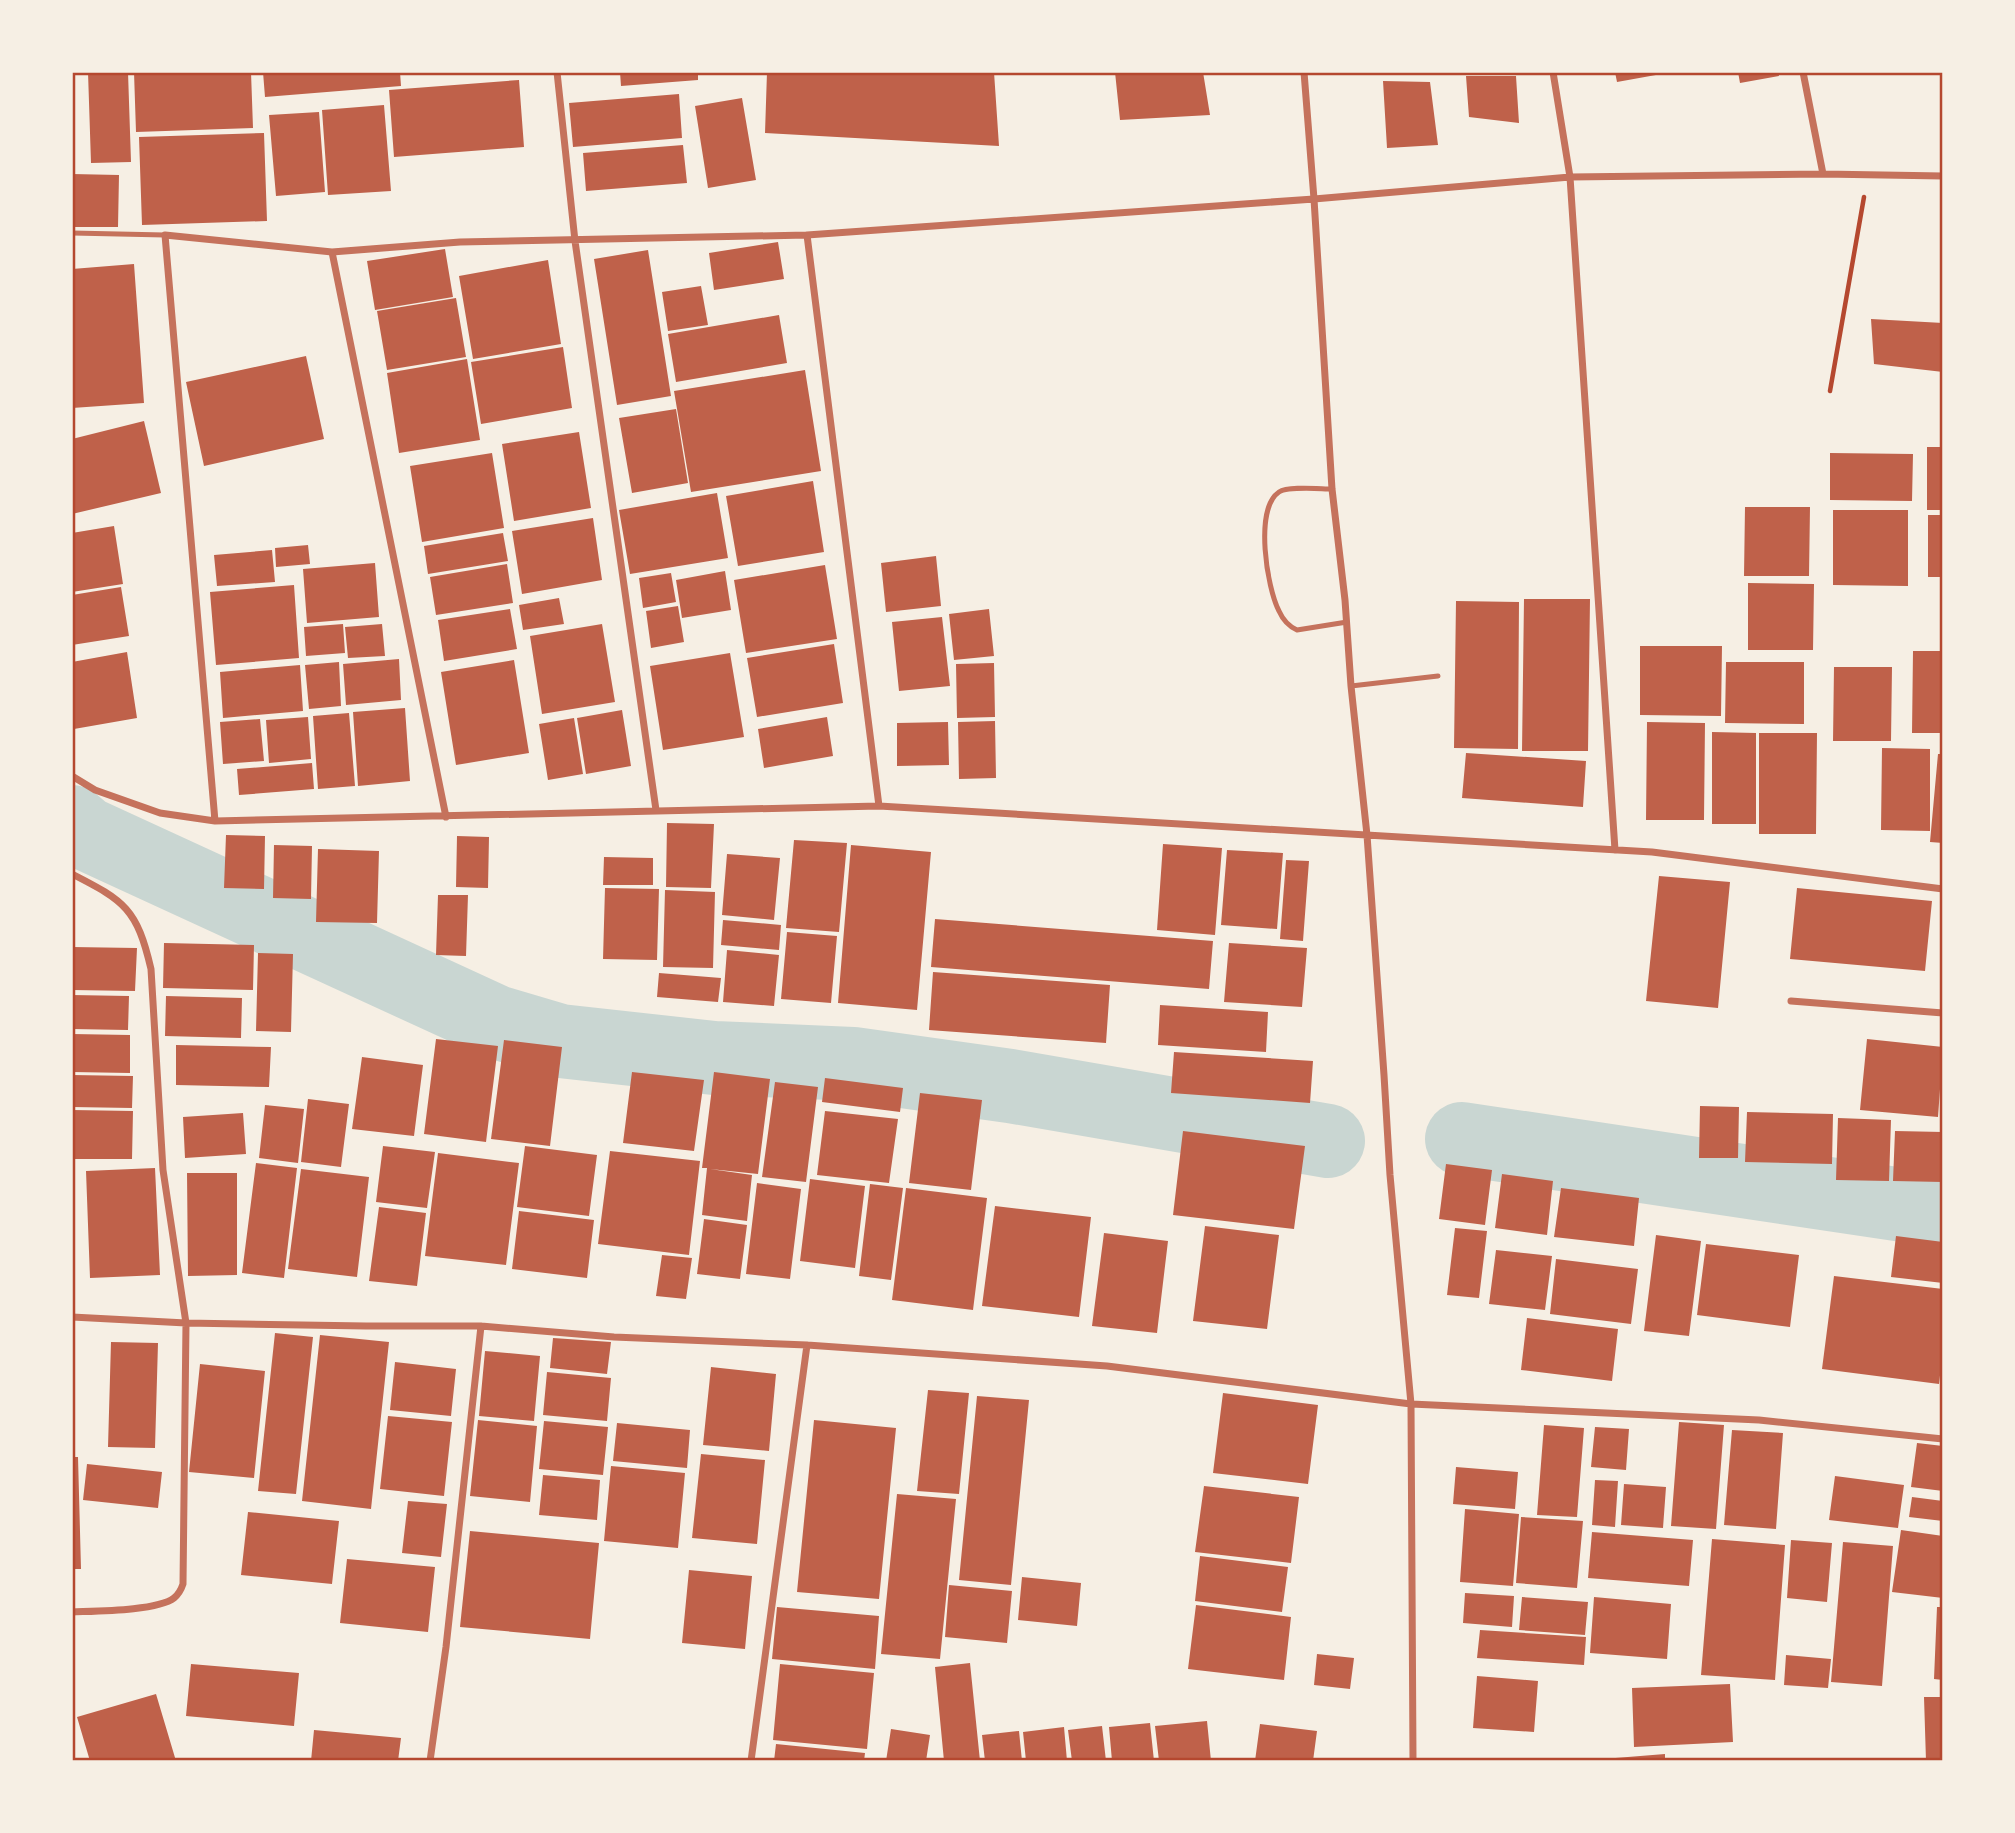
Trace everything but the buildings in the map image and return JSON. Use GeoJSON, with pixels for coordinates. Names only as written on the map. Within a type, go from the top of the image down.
{"type":"FeatureCollection","features":[{"type":"Feature","properties":{"kind":"street"},"geometry":{"type":"LineString","coordinates":[[557,72],[575,241],[656,810]]}},
{"type":"Feature","properties":{"kind":"street"},"geometry":{"type":"LineString","coordinates":[[1304,72],[1332,489],[1367,835],[1390,1175],[1411,1404],[1413,1761]]}},
{"type":"Feature","properties":{"kind":"street"},"geometry":{"type":"LineString","coordinates":[[1553,72],[1570,177],[1615,850]]}},
{"type":"Feature","properties":{"kind":"street"},"geometry":{"type":"LineString","coordinates":[[1802,72],[1823,174]]}},
{"type":"Feature","properties":{"kind":"street"},"geometry":{"type":"LineString","coordinates":[[215,821],[165,234],[332,251],[460,242],[807,235],[1314,199],[1570,177],[1823,174],[1943,176]]}},
{"type":"Feature","properties":{"kind":"street"},"geometry":{"type":"LineString","coordinates":[[807,235],[879,806]]}},
{"type":"Feature","properties":{"kind":"street"},"geometry":{"type":"LineString","coordinates":[[332,251],[446,817]]}},
{"type":"Feature","properties":{"kind":"street"},"geometry":{"type":"LineString","coordinates":[[72,776],[95,790],[160,813],[215,821],[879,806],[1652,852],[1943,889]]}},
{"type":"Feature","properties":{"kind":"street"},"geometry":{"type":"LineString","coordinates":[[72,874],[106,891],[123,905],[136,921],[144,939],[151,969],[163,1171],[186,1323],[183,1584],[173,1599],[153,1606],[72,1612]]}},
{"type":"Feature","properties":{"kind":"street"},"geometry":{"type":"LineString","coordinates":[[1790,1001],[1943,1013]]}},
{"type":"Feature","properties":{"kind":"street"},"geometry":{"type":"LineString","coordinates":[[72,1317],[186,1323],[481,1326],[614,1337],[807,1345],[1107,1366],[1411,1404],[1759,1420],[1943,1439]]}},
{"type":"Feature","properties":{"kind":"street"},"geometry":{"type":"LineString","coordinates":[[430,1761],[481,1326]]}},
{"type":"Feature","properties":{"kind":"street"},"geometry":{"type":"LineString","coordinates":[[751,1761],[807,1345]]}},
{"type":"Feature","properties":{"kind":"lane"},"geometry":{"type":"LineString","coordinates":[[72,233],[165,234]]}},
{"type":"Feature","properties":{"kind":"lane"},"geometry":{"type":"LineString","coordinates":[[1332,489],[1283,489],[1276,494],[1266,510],[1264,544],[1277,607],[1291,627],[1297,630],[1347,622]]}},
{"type":"Feature","properties":{"kind":"lane"},"geometry":{"type":"LineString","coordinates":[[1351,686],[1438,676]]}},
{"type":"Feature","properties":{"kind":"path"},"geometry":{"type":"LineString","coordinates":[[1830,391],[1868,176]]}},
{"type":"Feature","properties":{"kind":"waterway"},"geometry":{"type":"LineString","coordinates":[[72,822],[85,833],[496,1022],[560,1041],[714,1058],[853,1064],[1010,1086],[1328,1141]]}},
{"type":"Feature","properties":{"kind":"waterway"},"geometry":{"type":"LineString","coordinates":[[1462,1139],[1943,1211]]}}]}
